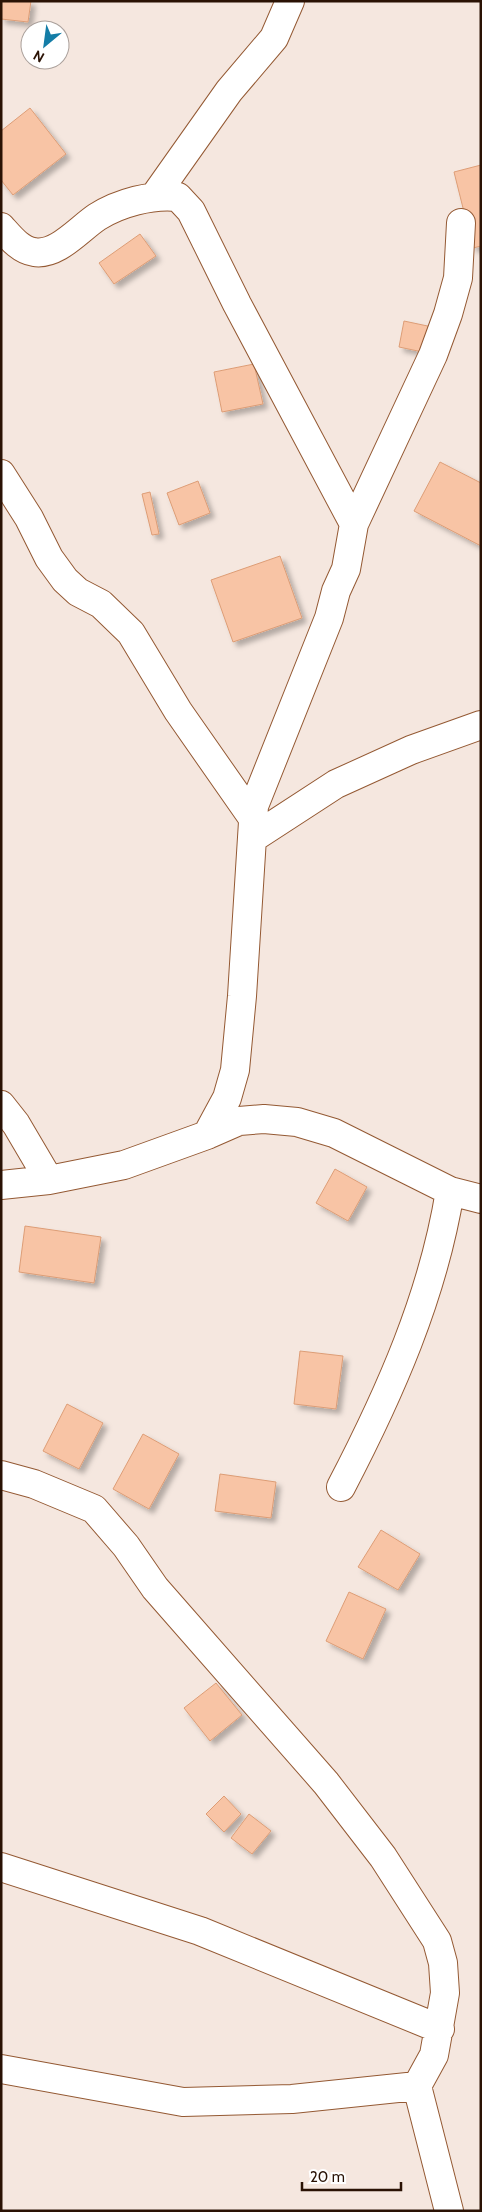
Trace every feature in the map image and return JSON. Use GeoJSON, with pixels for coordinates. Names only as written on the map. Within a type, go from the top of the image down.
{"type":"FeatureCollection","features":[{"type":"Feature","properties":{"kind":"street"},"geometry":{"type":"LineString","coordinates":[[154,197],[229,91],[274,38],[290,1]]}},
{"type":"Feature","properties":{"kind":"street"},"geometry":{"type":"LineString","coordinates":[[1,227],[14,242],[31,252],[50,250],[98,217],[130,203],[154,197],[178,197],[191,211],[237,304],[354,524]]}},
{"type":"Feature","properties":{"kind":"street"},"geometry":{"type":"LineString","coordinates":[[207,1135],[227,1098],[235,1070],[252,827],[258,794],[317,651],[336,591],[346,569],[354,524],[433,355],[448,314],[458,278],[461,223]]}},
{"type":"Feature","properties":{"kind":"street"},"geometry":{"type":"LineString","coordinates":[[1,474],[28,518],[49,558],[65,580],[78,592],[101,604],[131,633],[252,827]]}},
{"type":"Feature","properties":{"kind":"street"},"geometry":{"type":"LineString","coordinates":[[252,827],[372,766],[481,725]]}},
{"type":"Feature","properties":{"kind":"street"},"geometry":{"type":"LineString","coordinates":[[1,1104],[16,1124],[49,1180]]}},
{"type":"Feature","properties":{"kind":"street"},"geometry":{"type":"LineString","coordinates":[[1,1185],[49,1180],[124,1165],[207,1135],[239,1121],[264,1119],[297,1122],[334,1133],[450,1191],[481,1199]]}},
{"type":"Feature","properties":{"kind":"street"},"geometry":{"type":"LineString","coordinates":[[341,1487],[368,1435],[407,1350],[444,1227],[450,1191]]}},
{"type":"Feature","properties":{"kind":"street"},"geometry":{"type":"LineString","coordinates":[[1,1475],[34,1484],[94,1509],[126,1546],[155,1588],[326,1783],[383,1857],[437,1941],[444,1964],[445,1993],[434,2055],[417,2086],[449,2211]]}},
{"type":"Feature","properties":{"kind":"street"},"geometry":{"type":"LineString","coordinates":[[1,1867],[200,1931],[440,2029]]}},
{"type":"Feature","properties":{"kind":"street"},"geometry":{"type":"LineString","coordinates":[[1,2068],[183,2102],[292,2099],[417,2086]]}},
{"type":"Feature","properties":{"kind":"building"},"geometry":{"type":"Polygon","coordinates":[[[1,1],[31,1],[28,20],[1,19],[1,1]]]}},
{"type":"Feature","properties":{"kind":"building"},"geometry":{"type":"Polygon","coordinates":[[[30,108],[66,154],[13,195],[1,180],[1,131],[30,108]]]}},
{"type":"Feature","properties":{"kind":"building"},"geometry":{"type":"Polygon","coordinates":[[[481,165],[481,246],[473,248],[454,172],[481,165]]]}},
{"type":"Feature","properties":{"kind":"building"},"geometry":{"type":"Polygon","coordinates":[[[140,234],[156,256],[114,284],[99,263],[140,234]]]}},
{"type":"Feature","properties":{"kind":"building"},"geometry":{"type":"Polygon","coordinates":[[[404,321],[437,328],[432,354],[399,347],[404,321]]]}},
{"type":"Feature","properties":{"kind":"building"},"geometry":{"type":"Polygon","coordinates":[[[254,364],[263,404],[222,412],[214,372],[254,364]]]}},
{"type":"Feature","properties":{"kind":"building"},"geometry":{"type":"Polygon","coordinates":[[[440,462],[481,483],[481,546],[414,511],[440,462]]]}},
{"type":"Feature","properties":{"kind":"building"},"geometry":{"type":"Polygon","coordinates":[[[198,481],[210,513],[179,525],[167,493],[198,481]]]}},
{"type":"Feature","properties":{"kind":"building"},"geometry":{"type":"Polygon","coordinates":[[[150,492],[159,534],[152,535],[142,494],[150,492]]]}},
{"type":"Feature","properties":{"kind":"building"},"geometry":{"type":"Polygon","coordinates":[[[280,556],[302,618],[233,642],[211,580],[280,556]]]}},
{"type":"Feature","properties":{"kind":"building"},"geometry":{"type":"Polygon","coordinates":[[[335,1169],[367,1187],[348,1221],[316,1203],[335,1169]]]}},
{"type":"Feature","properties":{"kind":"building"},"geometry":{"type":"Polygon","coordinates":[[[25,1226],[101,1237],[94,1283],[19,1272],[25,1226]]]}},
{"type":"Feature","properties":{"kind":"building"},"geometry":{"type":"Polygon","coordinates":[[[300,1351],[343,1356],[336,1409],[294,1404],[300,1351]]]}},
{"type":"Feature","properties":{"kind":"building"},"geometry":{"type":"Polygon","coordinates":[[[67,1404],[103,1423],[79,1469],[43,1451],[67,1404]]]}},
{"type":"Feature","properties":{"kind":"building"},"geometry":{"type":"Polygon","coordinates":[[[143,1434],[179,1454],[149,1509],[113,1489],[143,1434]]]}},
{"type":"Feature","properties":{"kind":"building"},"geometry":{"type":"Polygon","coordinates":[[[220,1474],[276,1482],[271,1518],[215,1511],[220,1474]]]}},
{"type":"Feature","properties":{"kind":"building"},"geometry":{"type":"Polygon","coordinates":[[[381,1530],[420,1554],[398,1590],[358,1567],[381,1530]]]}},
{"type":"Feature","properties":{"kind":"building"},"geometry":{"type":"Polygon","coordinates":[[[349,1592],[386,1609],[363,1659],[326,1641],[349,1592]]]}},
{"type":"Feature","properties":{"kind":"building"},"geometry":{"type":"Polygon","coordinates":[[[216,1683],[242,1715],[210,1741],[184,1708],[216,1683]]]}},
{"type":"Feature","properties":{"kind":"building"},"geometry":{"type":"Polygon","coordinates":[[[224,1796],[241,1814],[224,1832],[206,1814],[224,1796]]]}},
{"type":"Feature","properties":{"kind":"building"},"geometry":{"type":"Polygon","coordinates":[[[249,1814],[271,1831],[252,1854],[231,1838],[249,1814]]]}}]}
